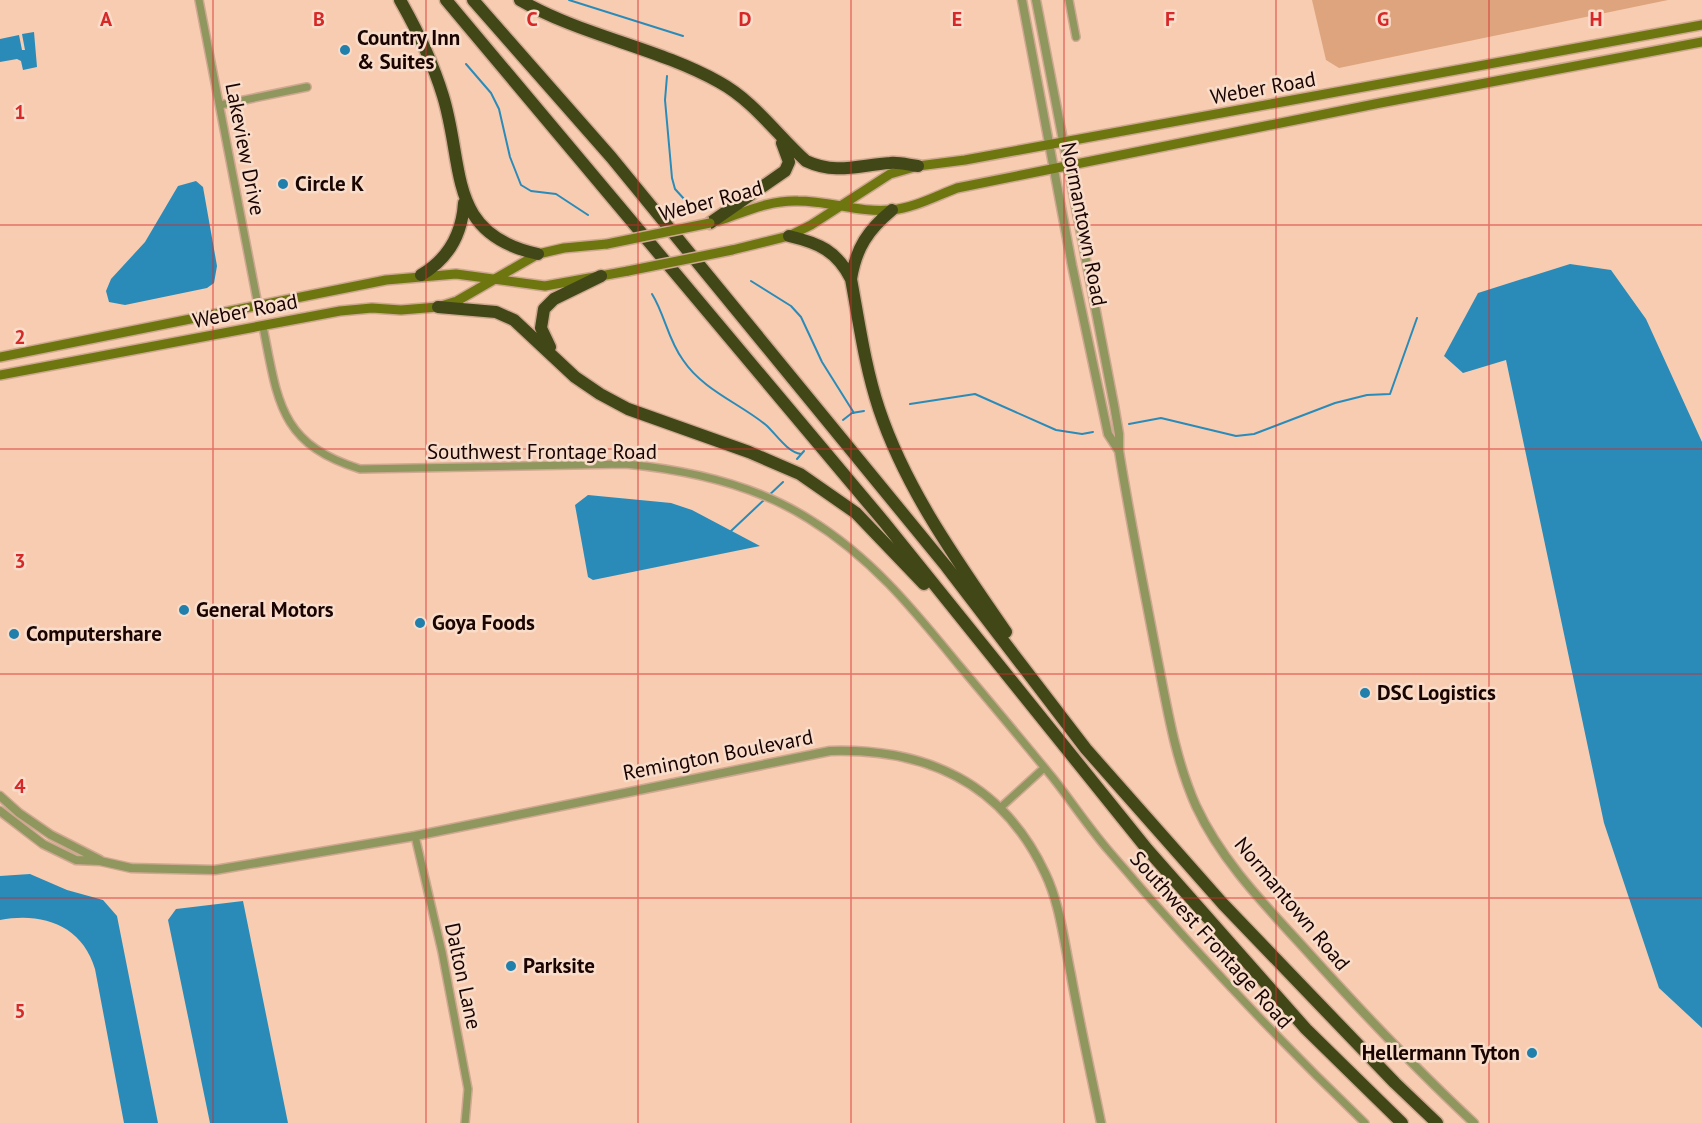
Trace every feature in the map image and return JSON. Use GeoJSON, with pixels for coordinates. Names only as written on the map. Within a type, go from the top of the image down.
{"type":"FeatureCollection","features":[{"type":"Feature","properties":{"kind":"highway"},"geometry":{"type":"LineString","coordinates":[[400,0],[412,21],[443,97],[465,198],[472,216],[484,229],[514,249],[538,254]]}},
{"type":"Feature","properties":{"kind":"highway"},"geometry":{"type":"LineString","coordinates":[[446,0],[884,522],[976,640],[1154,858],[1306,1029],[1402,1123]]}},
{"type":"Feature","properties":{"kind":"highway"},"geometry":{"type":"LineString","coordinates":[[473,0],[611,157],[939,558],[1086,749],[1222,904],[1395,1083],[1437,1123]]}},
{"type":"Feature","properties":{"kind":"highway"},"geometry":{"type":"LineString","coordinates":[[520,0],[571,25],[680,64],[720,82],[751,105],[806,162],[828,169],[844,170],[891,163],[918,166]]}},
{"type":"Feature","properties":{"kind":"highway"},"geometry":{"type":"LineString","coordinates":[[710,223],[785,171],[789,162],[788,154],[778,134]]}},
{"type":"Feature","properties":{"kind":"highway"},"geometry":{"type":"LineString","coordinates":[[421,275],[432,269],[455,241],[463,221],[465,198]]}},
{"type":"Feature","properties":{"kind":"highway"},"geometry":{"type":"LineString","coordinates":[[851,279],[855,257],[861,242],[874,225],[892,210]]}},
{"type":"Feature","properties":{"kind":"highway"},"geometry":{"type":"LineString","coordinates":[[789,236],[812,241],[834,253],[851,279],[879,408],[900,459],[944,541],[1086,749]]}},
{"type":"Feature","properties":{"kind":"highway"},"geometry":{"type":"LineString","coordinates":[[558,361],[541,328],[544,309],[554,299],[601,276]]}},
{"type":"Feature","properties":{"kind":"highway"},"geometry":{"type":"LineString","coordinates":[[438,307],[496,312],[514,320],[575,377],[628,409],[749,452],[800,474],[856,513],[976,640]]}},
{"type":"Feature","properties":{"kind":"main road","name":"Weber Road"},"geometry":{"type":"LineString","coordinates":[[0,357],[421,275],[456,274],[545,286],[628,271],[789,236],[890,174],[918,166],[965,160],[1376,87],[1702,25]]}},
{"type":"Feature","properties":{"kind":"main road","name":"Weber Road"},"geometry":{"type":"LineString","coordinates":[[0,375],[351,310],[438,307],[457,301],[538,254],[564,248],[607,244],[710,223],[764,204],[799,201],[892,210],[911,206],[957,188],[1055,170],[1380,102],[1702,42]]}},
{"type":"Feature","properties":{"kind":"street","name":"Lakeview Drive"},"geometry":{"type":"LineString","coordinates":[[200,0],[258,305]]}},
{"type":"Feature","properties":{"kind":"street","name":"Normantown Road"},"geometry":{"type":"LineString","coordinates":[[1022,0],[1072,265],[1108,434],[1119,451]]}},
{"type":"Feature","properties":{"kind":"street","name":"Normantown Road"},"geometry":{"type":"LineString","coordinates":[[1035,0],[1065,141],[1119,434],[1119,451],[1169,714],[1181,764],[1197,807],[1223,854],[1253,892],[1361,1010],[1474,1123]]}},
{"type":"Feature","properties":{"kind":"street"},"geometry":{"type":"LineString","coordinates":[[1069,0],[1076,37]]}},
{"type":"Feature","properties":{"kind":"street"},"geometry":{"type":"LineString","coordinates":[[220,105],[307,87]]}},
{"type":"Feature","properties":{"kind":"street","name":"Southwest Frontage Road"},"geometry":{"type":"LineString","coordinates":[[263,327],[282,410],[303,440],[333,460],[360,469],[625,464],[660,468],[712,477],[762,495],[808,517],[838,538],[894,586],[1044,768],[1108,850],[1270,1030],[1365,1123]]}},
{"type":"Feature","properties":{"kind":"street","name":"Remington Boulevard"},"geometry":{"type":"LineString","coordinates":[[0,811],[43,844],[76,860],[100,861],[131,868],[215,870],[415,836],[830,751],[865,750],[902,755],[934,765],[968,783],[1000,808],[1030,845],[1046,875],[1059,916],[1101,1123]]}},
{"type":"Feature","properties":{"kind":"street"},"geometry":{"type":"LineString","coordinates":[[1000,808],[1044,768]]}},
{"type":"Feature","properties":{"kind":"street","name":"Remington Boulevard"},"geometry":{"type":"LineString","coordinates":[[0,796],[19,813],[51,835],[100,861]]}},
{"type":"Feature","properties":{"kind":"street","name":"Dalton Lane"},"geometry":{"type":"LineString","coordinates":[[415,836],[442,952],[468,1089],[465,1123]]}},
{"type":"Feature","properties":{"kind":"shaded area"},"geometry":{"type":"Polygon","coordinates":[[[1312,0],[1668,0],[1339,68],[1326,60],[1312,0]]]}},
{"type":"Feature","properties":{"kind":"water"},"geometry":{"type":"Polygon","coordinates":[[[34,32],[37,67],[23,70],[21,61],[17,59],[0,62],[0,39],[19,35],[22,50],[25,50],[22,34],[34,32]]]}},
{"type":"Feature","properties":{"kind":"water"},"geometry":{"type":"Polygon","coordinates":[[[196,181],[203,187],[217,266],[214,283],[207,288],[125,305],[109,302],[106,291],[111,279],[145,242],[178,186],[196,181]]]}},
{"type":"Feature","properties":{"kind":"water"},"geometry":{"type":"Polygon","coordinates":[[[1570,264],[1611,270],[1646,319],[1702,442],[1702,1028],[1659,988],[1604,823],[1506,360],[1463,373],[1444,356],[1478,293],[1570,264]]]}},
{"type":"Feature","properties":{"kind":"water"},"geometry":{"type":"Polygon","coordinates":[[[588,495],[671,503],[692,510],[760,546],[593,580],[588,577],[575,505],[588,495]]]}},
{"type":"Feature","properties":{"kind":"water"},"geometry":{"type":"Polygon","coordinates":[[[30,874],[67,890],[103,900],[117,916],[158,1123],[124,1123],[95,969],[81,942],[70,932],[45,920],[16,918],[0,920],[0,876],[30,874]]]}},
{"type":"Feature","properties":{"kind":"water"},"geometry":{"type":"Polygon","coordinates":[[[243,901],[288,1123],[210,1123],[168,920],[176,909],[243,901]]]}},
{"type":"Feature","properties":{"kind":"waterway"},"geometry":{"type":"LineString","coordinates":[[569,0],[683,36]]}},
{"type":"Feature","properties":{"kind":"waterway"},"geometry":{"type":"LineString","coordinates":[[466,64],[491,93],[499,109],[510,157],[521,185],[531,191],[556,194],[588,215]]}},
{"type":"Feature","properties":{"kind":"waterway"},"geometry":{"type":"LineString","coordinates":[[667,76],[665,100],[672,178],[675,189],[685,200]]}},
{"type":"Feature","properties":{"kind":"waterway"},"geometry":{"type":"LineString","coordinates":[[751,281],[791,306],[801,317],[822,362],[854,413]]}},
{"type":"Feature","properties":{"kind":"waterway"},"geometry":{"type":"LineString","coordinates":[[652,294],[678,352],[691,371],[711,388],[756,417],[791,450],[801,454]]}},
{"type":"Feature","properties":{"kind":"waterway"},"geometry":{"type":"LineString","coordinates":[[1129,424],[1161,418],[1236,436],[1254,434],[1335,403],[1367,395],[1390,394],[1417,318]]}},
{"type":"Feature","properties":{"kind":"waterway"},"geometry":{"type":"LineString","coordinates":[[910,404],[975,394],[1056,430],[1082,434],[1093,432]]}},
{"type":"Feature","properties":{"kind":"waterway"},"geometry":{"type":"LineString","coordinates":[[843,420],[852,413],[864,411]]}},
{"type":"Feature","properties":{"kind":"waterway"},"geometry":{"type":"LineString","coordinates":[[797,459],[804,451]]}},
{"type":"Feature","properties":{"kind":"waterway"},"geometry":{"type":"LineString","coordinates":[[731,531],[783,482]]}},
{"type":"Feature","properties":{"kind":"place","name":"Country Inn & Suites"},"geometry":{"type":"Point","coordinates":[345,50]}},
{"type":"Feature","properties":{"kind":"place","name":"Circle K"},"geometry":{"type":"Point","coordinates":[283,184]}},
{"type":"Feature","properties":{"kind":"place","name":"General Motors"},"geometry":{"type":"Point","coordinates":[184,610]}},
{"type":"Feature","properties":{"kind":"place","name":"Goya Foods"},"geometry":{"type":"Point","coordinates":[420,623]}},
{"type":"Feature","properties":{"kind":"place","name":"Computershare"},"geometry":{"type":"Point","coordinates":[14,634]}},
{"type":"Feature","properties":{"kind":"place","name":"DSC Logistics"},"geometry":{"type":"Point","coordinates":[1365,693]}},
{"type":"Feature","properties":{"kind":"place","name":"Parksite"},"geometry":{"type":"Point","coordinates":[511,966]}},
{"type":"Feature","properties":{"kind":"place","name":"Hellermann Tyton"},"geometry":{"type":"Point","coordinates":[1532,1053]}}]}
